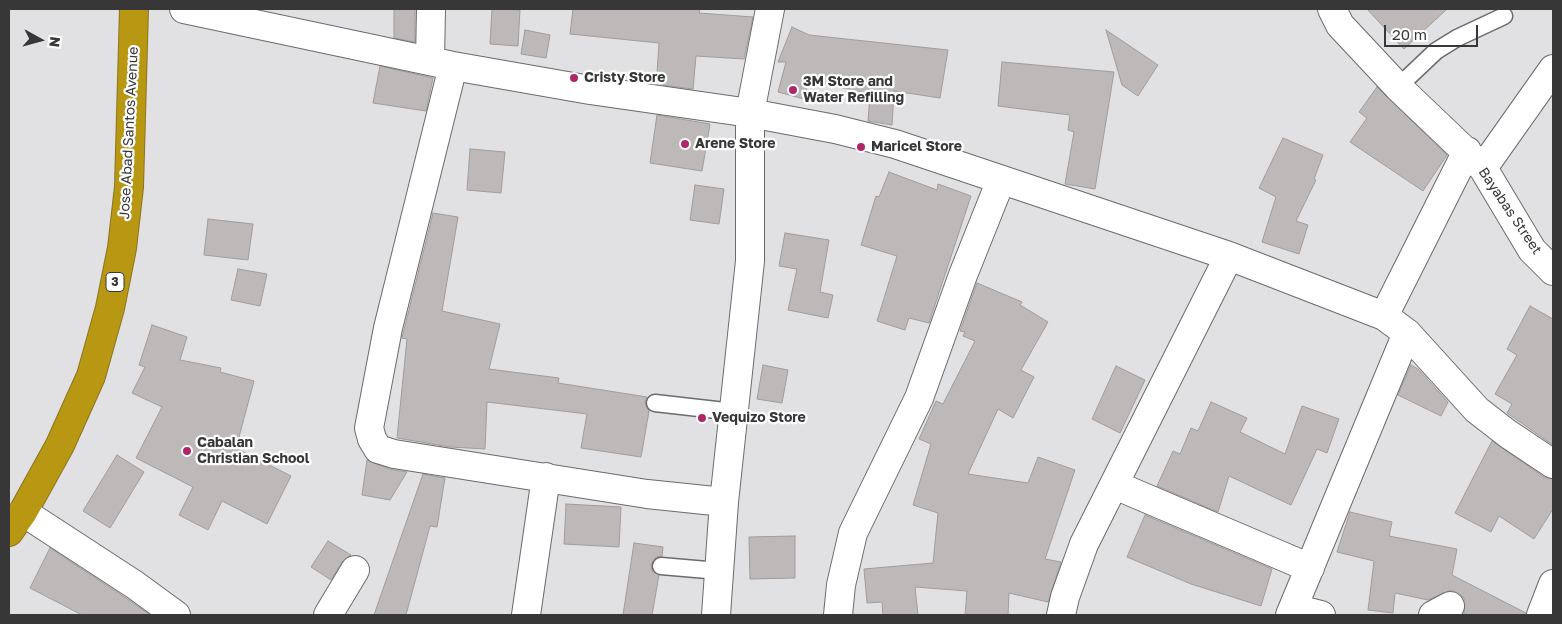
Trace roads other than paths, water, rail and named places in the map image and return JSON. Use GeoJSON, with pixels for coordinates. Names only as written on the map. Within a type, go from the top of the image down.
{"type":"FeatureCollection","features":[{"type":"Feature","properties":{"kind":"highway","name":"Jose Abad Santos Avenue"},"geometry":{"type":"LineString","coordinates":[[16,522],[60,445],[92,376],[110,308],[122,248],[129,187],[134,9]]}},
{"type":"Feature","properties":{"kind":"street"},"geometry":{"type":"LineString","coordinates":[[184,9],[441,63],[590,90],[750,113],[834,129],[895,144],[1229,256],[1384,316],[1407,334],[1477,410],[1508,434],[1553,464]]}},
{"type":"Feature","properties":{"kind":"street"},"geometry":{"type":"LineString","coordinates":[[431,9],[441,63],[369,428],[372,440],[378,449],[394,454],[647,494],[724,502]]}},
{"type":"Feature","properties":{"kind":"street"},"geometry":{"type":"LineString","coordinates":[[716,615],[724,502],[750,261],[750,113],[770,9]]}},
{"type":"Feature","properties":{"kind":"street","name":"Bayabas Street"},"geometry":{"type":"LineString","coordinates":[[1332,9],[1340,25],[1398,87],[1475,160],[1532,250],[1553,271]]}},
{"type":"Feature","properties":{"kind":"street"},"geometry":{"type":"LineString","coordinates":[[1384,316],[1475,160],[1553,69]]}},
{"type":"Feature","properties":{"kind":"street"},"geometry":{"type":"LineString","coordinates":[[838,615],[841,585],[853,533],[919,398],[963,275],[1001,180]]}},
{"type":"Feature","properties":{"kind":"street"},"geometry":{"type":"LineString","coordinates":[[1062,615],[1065,597],[1084,544],[1229,256]]}},
{"type":"Feature","properties":{"kind":"street"},"geometry":{"type":"LineString","coordinates":[[1321,615],[1292,612],[1407,334]]}},
{"type":"Feature","properties":{"kind":"street"},"geometry":{"type":"LineString","coordinates":[[526,615],[546,477]]}},
{"type":"Feature","properties":{"kind":"street"},"geometry":{"type":"LineString","coordinates":[[1115,485],[1310,568]]}},
{"type":"Feature","properties":{"kind":"street"},"geometry":{"type":"LineString","coordinates":[[16,522],[135,585],[176,615]]}},
{"type":"Feature","properties":{"kind":"street"},"geometry":{"type":"LineString","coordinates":[[328,615],[355,570]]}},
{"type":"Feature","properties":{"kind":"street"},"geometry":{"type":"LineString","coordinates":[[1541,615],[1553,584]]}},
{"type":"Feature","properties":{"kind":"lane"},"geometry":{"type":"LineString","coordinates":[[1398,87],[1436,51],[1457,38],[1504,16]]}},
{"type":"Feature","properties":{"kind":"lane"},"geometry":{"type":"LineString","coordinates":[[655,404],[734,412]]}},
{"type":"Feature","properties":{"kind":"lane"},"geometry":{"type":"LineString","coordinates":[[661,566],[720,571]]}},
{"type":"Feature","properties":{"kind":"place","name":"Cristy Store"},"geometry":{"type":"Point","coordinates":[574,78]}},
{"type":"Feature","properties":{"kind":"place","name":"3M Store and Water Refilling"},"geometry":{"type":"Point","coordinates":[793,90]}},
{"type":"Feature","properties":{"kind":"place","name":"Arene Store"},"geometry":{"type":"Point","coordinates":[685,144]}},
{"type":"Feature","properties":{"kind":"place","name":"Maricel Store"},"geometry":{"type":"Point","coordinates":[861,147]}},
{"type":"Feature","properties":{"kind":"place","name":"Vequizo Store"},"geometry":{"type":"Point","coordinates":[702,418]}},
{"type":"Feature","properties":{"kind":"place","name":"Cabalan Christian School"},"geometry":{"type":"Point","coordinates":[187,451]}}]}
